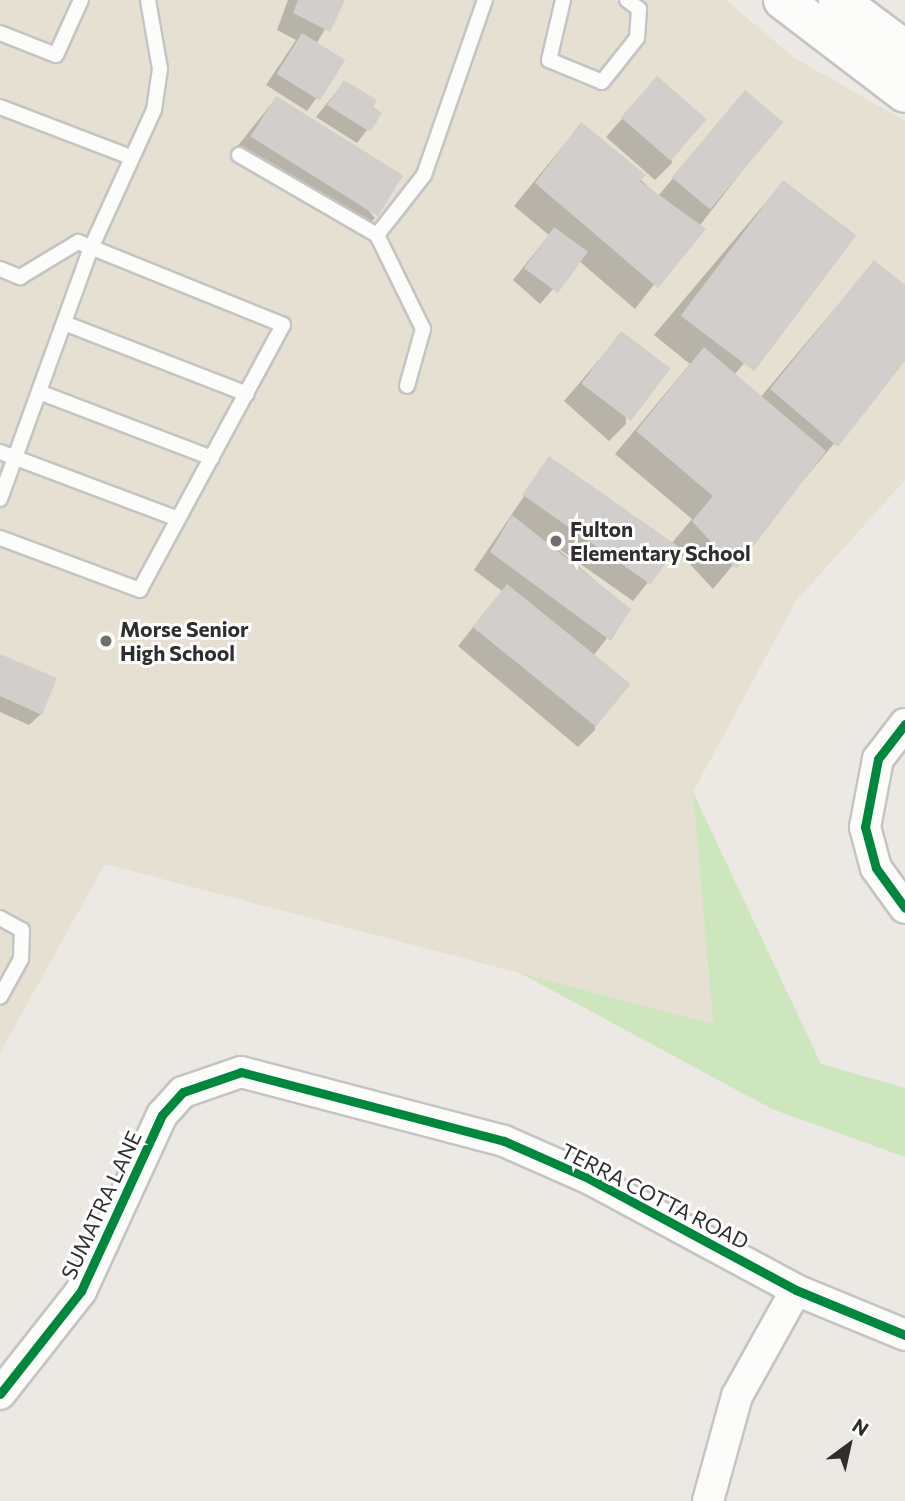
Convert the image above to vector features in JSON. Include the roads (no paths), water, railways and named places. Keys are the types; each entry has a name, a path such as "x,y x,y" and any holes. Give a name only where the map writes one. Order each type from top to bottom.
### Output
{"main road":[{"path":"783,0 905,93"},
{"path":"838,0 905,50"}],"street":[{"path":"905,724 878,759 866,804 876,869 905,908"},
{"name":"TERRA COTTA ROAD","path":"217,1077 241,1072 504,1141 590,1179 796,1290 905,1335"},
{"name":"SUMATRA LANE","path":"0,1394 81,1291 162,1115 183,1092 217,1077"},
{"path":"708,1501 737,1396 796,1290"}],"lane":[{"path":"0,33 56,55 81,0"},
{"path":"0,499 91,248 159,89 148,0"},
{"path":"377,235 424,175 485,0"},
{"path":"563,0 549,60 602,82 637,38 639,9 627,0"},
{"path":"0,107 130,157"},
{"path":"239,155 377,235 423,329 407,386"},
{"path":"0,270 20,277 78,242 283,326 140,590 0,538"},
{"path":"64,323 247,394"},
{"path":"39,392 212,458"},
{"path":"0,452 178,519"},
{"path":"0,918 22,930 22,939 21,959 0,997"}],"place":[{"name":"Fulton Elementary School","path":"556,541"},
{"name":"Morse Senior High School","path":"106,641"}]}
